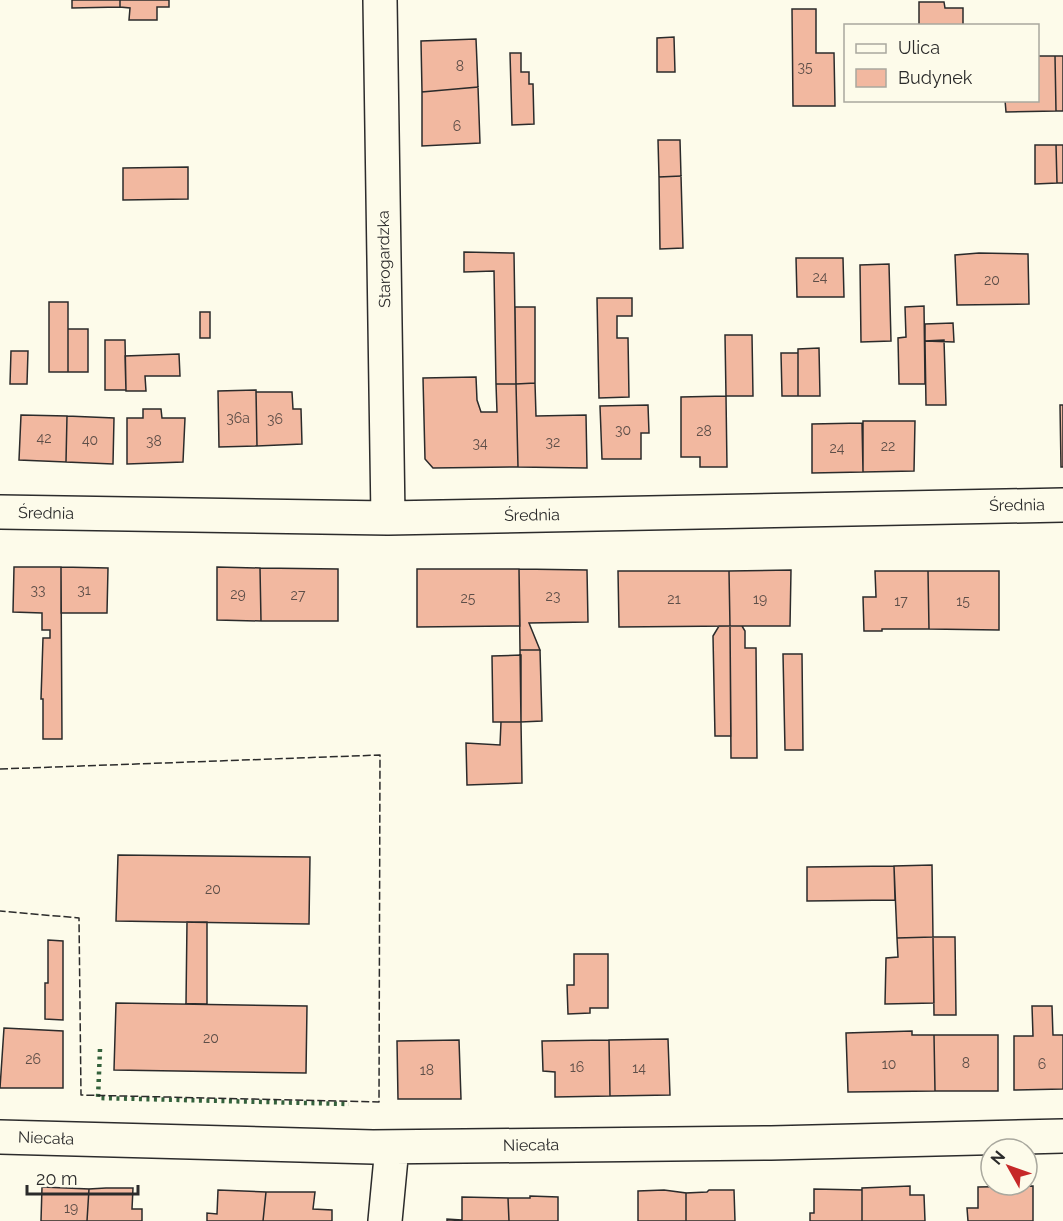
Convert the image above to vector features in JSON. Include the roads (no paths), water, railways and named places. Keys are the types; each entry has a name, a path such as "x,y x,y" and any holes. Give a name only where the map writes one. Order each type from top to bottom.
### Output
{"street":[{"name":"Starogardzka","path":"380,0 388,518"},
{"name":"Średnia","path":"0,512 388,518 1063,504"},
{"name":"Niecała","path":"0,1137 392,1147 771,1143 1063,1136"},
{"path":"385,1221 392,1147"}]}
